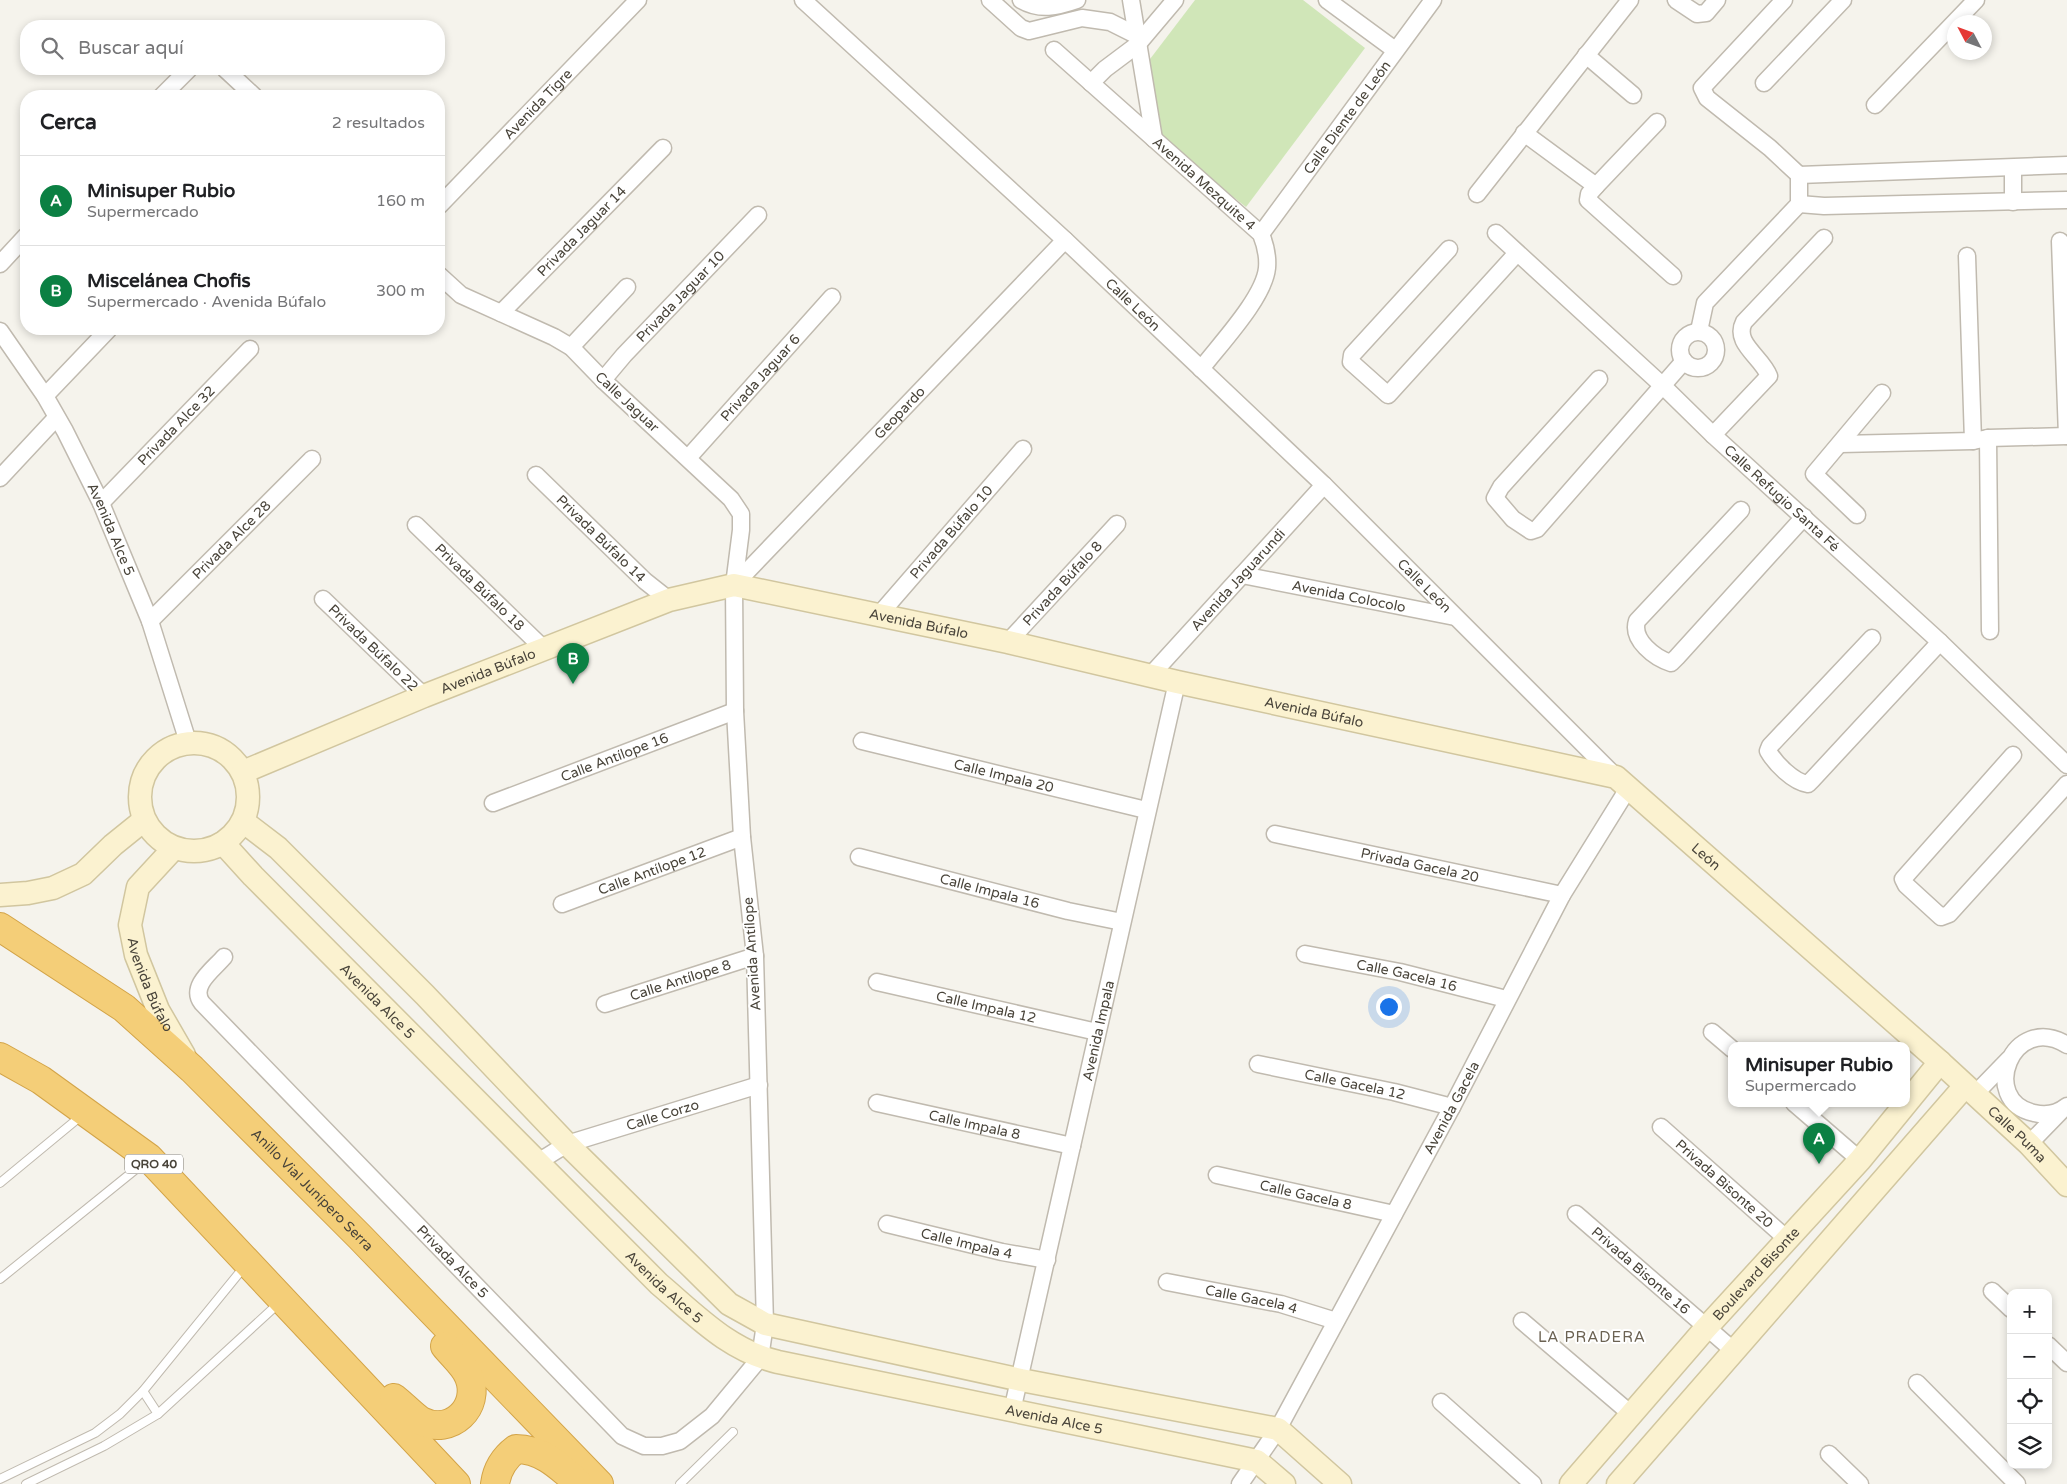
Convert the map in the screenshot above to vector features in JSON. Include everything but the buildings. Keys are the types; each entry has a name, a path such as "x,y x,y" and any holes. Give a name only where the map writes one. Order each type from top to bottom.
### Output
{"highway":[{"name":"Anillo Vial Junípero Serra","path":"0,927 124,1008 192,1069 360,1237 599,1484"},
{"name":"QRO 40","path":"0,1057 41,1080 87,1111 150,1158 456,1484"},
{"path":"282,1300 422,1421 448,1424 463,1415 471,1402 472,1388 468,1375 400,1293 360,1237"},
{"path":"495,1484 497,1473 508,1455 516,1449 526,1449 552,1461 579,1484"}],"street":[{"name":"Avenida Tigre","path":"445,200 638,0"},
{"name":"Calle León","path":"803,0 1065,240 1324,485 1455,617"},
{"path":"990,0 1021,28 1029,31 1037,31 1077,0"},
{"path":"1021,0 1056,15 1110,22 1136,40"},
{"path":"1131,0 1136,40 1154,139"},
{"path":"1091,83 1175,0"},
{"path":"1327,0 1395,50"},
{"name":"Calle Diente de León","path":"1261,234 1433,0"},
{"path":"1477,194 1630,0"},
{"path":"1676,0 1697,14 1706,13 1717,0"},
{"path":"1784,0 1702,88 1707,98 1770,148 1800,175 2067,165"},
{"path":"1764,83 1843,0"},
{"path":"1875,105 1976,0"},
{"name":"Avenida Mezquite 4","path":"1054,50 1261,234 1265,245 1267,268 1260,292 1201,369"},
{"path":"1586,55 1633,95"},
{"path":"168,90 183,75"},
{"path":"231,75 248,90"},
{"path":"1657,122 1596,186 1589,194 1588,200 1673,276"},
{"path":"1524,133 1596,186"},
{"name":"Privada Jaguar 14","path":"501,313 663,148"},
{"path":"2012,168 2013,202"},
{"path":"1699,332 1705,303 1799,204 1800,175"},
{"path":"1799,204 1824,206 2067,200"},
{"name":"Privada Jaguar 10","path":"603,380 758,214"},
{"name":"Calle Refugio Santa Fé","path":"1496,232 1663,386 1713,436 1940,642 2065,762"},
{"path":"1713,436 1769,376 1766,367 1741,338 1740,329 1744,322 1824,238"},
{"name":"Geopardo","path":"734,585 1065,240"},
{"path":"1840,444 2067,436 2060,241"},
{"path":"0,264 20,242"},
{"path":"1449,249 1352,355 1351,362 1388,395 1517,253"},
{"path":"1967,256 1981,440 1990,631"},
{"name":"Calle Jaguar","path":"445,280 461,295 554,337 571,348 731,500 741,514 741,530 734,585"},
{"path":"571,348 627,287"},
{"name":"Privada Jaguar 6","path":"688,458 832,297"},
{"name":"Avenida Alce 5","path":"0,331 45,396 101,503 150,621 188,742"},
{"path":"1699,332 1712,338 1716,351 1714,358 1703,367 1696,368 1684,361 1680,355 1682,341 1686,336 1699,332"},
{"path":"45,396 103,335"},
{"name":"Privada Alce 32","path":"101,503 250,349"},
{"path":"1599,379 1501,487 1496,498 1513,519 1531,531 1537,529 1684,361"},
{"path":"1857,515 1814,474 1882,394"},
{"path":"0,478 56,418"},
{"name":"Privada Búfalo 10","path":"879,615 1023,449"},
{"name":"Privada Alce 28","path":"150,621 312,459"},
{"name":"Privada Búfalo 14","path":"536,475 645,581 669,600"},
{"name":"Avenida Jaguarundi","path":"1151,675 1324,485"},
{"path":"1741,510 1636,621 1634,629 1638,638 1662,660 1672,662 1678,656 1804,518"},
{"name":"Privada Búfalo 8","path":"1008,642 1117,524"},
{"name":"Privada Búfalo 18","path":"416,525 544,649"},
{"name":"Avenida Colocolo","path":"1242,575 1455,617"},
{"name":"Avenida Búfalo","path":"243,772 424,696 669,600 734,585 1008,642 1623,782"},
{"name":"Avenida Antílope","path":"734,585 735,711 742,837 755,956 765,1324 760,1358"},
{"name":"Privada Búfalo 22","path":"323,599 424,696"},
{"name":"León","path":"1455,617 1623,782 1970,1090"},
{"path":"1872,638 1770,746 1768,751 1773,760 1801,783 1808,784 1812,780 1940,642"},
{"name":"Avenida Impala","path":"1012,1411 1146,810 1177,682"},
{"name":"Calle Antílope 16","path":"493,803 735,711"},
{"name":"Calle Impala 20","path":"862,741 1146,810"},
{"path":"188,742 210,744 230,755 243,772 248,788 248,806 244,822 223,843 208,850 191,852 174,848 156,837 144,820 139,800 142,779 152,761 168,748 188,742"},
{"path":"2013,755 1903,879 1906,885 1941,917 1949,914 2067,784"},
{"name":"Avenida Gacela","path":"1240,1484 1278,1429 1452,1107 1506,1000 1623,782"},
{"path":"0,895 28,893 53,888 83,874 112,845 144,820"},
{"name":"Avenida Alce 5","path":"244,822 278,848 425,995 567,1144 729,1304 765,1324 1020,1380 1278,1429"},
{"name":"Privada Gacela 20","path":"1275,834 1562,895"},
{"name":"Calle Antílope 12","path":"562,904 742,837"},
{"name":"Avenida Alce 5","path":"223,843 260,883 659,1284 732,1345 760,1358 1257,1461"},
{"name":"Avenida Búfalo","path":"174,848 138,887 130,925 136,955 158,1010 192,1069"},
{"name":"Calle Impala 16","path":"859,857 1068,911 1122,922"},
{"name":"Calle Gacela 16","path":"1305,954 1400,972 1506,1000"},
{"name":"Calle Antílope 8","path":"605,1004 755,956"},
{"name":"Privada Alce 5","path":"224,957 198,987 197,995 202,1003 622,1436 644,1446 662,1446 680,1441 712,1416 760,1358"},
{"name":"Calle Impala 12","path":"877,982 1098,1032"},
{"path":"1712,1032 1728,1046"},
{"path":"1618,1484 1734,1351 1970,1090 2029,1040 2045,1037 2063,1037"},
{"path":"2009,1058 2005,1080 2007,1091 2017,1104 2031,1113 2042,1115 2065,1108"},
{"name":"Boulevard Bisonte","path":"1910,1099 1940,1062"},
{"name":"Calle Gacela 12","path":"1258,1064 1394,1092 1452,1107"},
{"name":"Calle Corzo","path":"538,1162 567,1144 759,1085"},
{"name":"Calle Puma","path":"1970,1090 2029,1144 2067,1185"},
{"name":"Calle Impala 8","path":"877,1103 1072,1146"},
{"path":"1799,1107 1860,1160"},
{"name":"Boulevard Bisonte","path":"1571,1484 1706,1328 1860,1160 1903,1107"},
{"path":"2029,1144 2065,1108"},
{"name":"Privada Bisonte 20","path":"1661,1127 1787,1239"},
{"name":"Calle Gacela 8","path":"1218,1175 1394,1214"},
{"name":"Privada Bisonte 16","path":"1576,1214 1734,1351"},
{"name":"Calle Impala 4","path":"888,1224 1002,1252 1047,1260"},
{"name":"Calle Gacela 4","path":"1167,1282 1281,1304 1336,1321"},
{"path":"1992,1292 2007,1305"},
{"path":"1522,1321 1631,1414"},
{"path":"2052,1349 2067,1363"},
{"path":"1918,1383 2017,1484"},
{"path":"1441,1402 1533,1484"},
{"path":"1278,1429 1340,1484"},
{"path":"1829,1454 1860,1484"},
{"path":"1257,1461 1284,1484"}],"lane":[{"path":"0,1183 87,1111"},
{"path":"0,1279 150,1158"},
{"path":"0,1479 95,1433 120,1414 142,1391 247,1263"},
{"path":"26,1484 104,1446 158,1414 282,1300"},
{"path":"142,1391 158,1414"},
{"path":"680,1484 732,1432"}],"green space":[{"path":"1195,0 1303,0 1365,48 1246,207 1161,140 1147,63"}],"place":[{"name":"Miscelánea Chofis","path":"573,684"},
{"name":"Minisuper Rubio","path":"1819,1164"}],"district":[{"name":"LA PRADERA","path":"1592,1337"}]}
